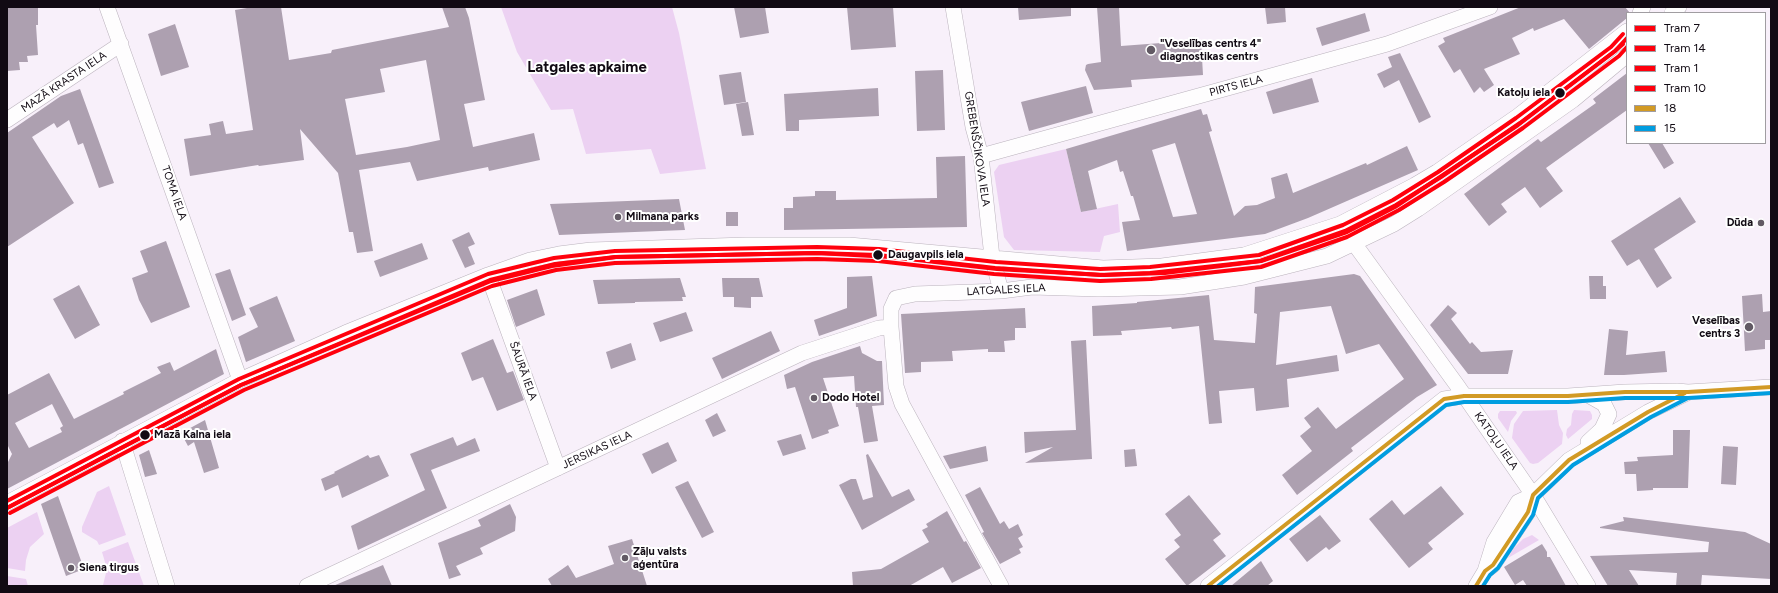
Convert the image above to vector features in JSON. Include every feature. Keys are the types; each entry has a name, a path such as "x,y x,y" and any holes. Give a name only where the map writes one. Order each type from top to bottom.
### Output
{"street":[{"name":"TOMA IELA","path":"107,7 240,380"},
{"name":"GREBENŠČIKOVA IELA","path":"953,7 973,127 980,156 992,257 1001,291"},
{"name":"PIRTS IELA","path":"980,156 1387,44 1490,7"},
{"path":"7,503 240,380 345,333 488,274 530,260 559,254 591,250 746,245 849,245 1103,268 1162,266 1244,255 1340,224 1437,172 1518,116 1626,32"},
{"name":"MAZĀ KRASTA IELA","path":"7,120 121,44"},
{"name":"LATGALES IELA","path":"891,327 891,309 896,298 915,294 1001,291 1032,287 1099,289 1180,287 1244,277 1327,256 1394,224 1418,209 1573,100 1626,56"},
{"name":"KATOĻU IELA","path":"1340,224 1464,396 1533,495 1588,586"},
{"name":"ŠAURĀ IELA","path":"488,274 558,468"},
{"path":"891,327 896,386 902,404 1001,586"},
{"name":"JERSIKAS IELA","path":"308,586 802,353 880,328 891,327"},
{"path":"1208,586 1444,399 1464,396 1588,395 1625,392 1688,392 1771,387"},
{"path":"1569,460 1648,412 1688,392"},
{"path":"1476,586 1485,571 1493,565 1528,512 1533,495 1602,429 1609,414 1604,404 1588,395"},
{"path":"122,441 167,586"}],"shaded area":[{"path":"501,7 672,7 679,33 706,169 660,174 651,149 586,154 573,109 551,110 517,52"},
{"path":"1066,149 1081,212 1118,204 1120,232 1104,236 1100,252 1014,250 1004,237 994,172 999,165"},
{"path":"1557,410 1559,425 1563,433 1562,444 1538,463 1530,463 1512,438 1514,424 1523,411"},
{"path":"1574,410 1590,411 1592,419 1568,439 1566,435 1567,429 1571,425"},
{"path":"1500,411 1516,411 1517,413 1511,421 1508,432 1498,418"},
{"path":"109,486 126,535 99,545 97,541 82,532 82,527 97,492"},
{"path":"37,512 44,534 30,547 26,560 25,571 7,568 7,528"},
{"path":"1532,535 1539,540 1508,558 1514,548 1523,539"},
{"path":"128,542 144,586 103,585 107,569 102,552"},
{"path":"7,576 26,579 28,586 7,586"}],"building":[{"path":"7,7 38,7 38,25 36,25 38,55 27,56 28,62 19,62 20,70 7,71"},
{"path":"253,7 281,7 289,60 331,53 332,50 449,27 442,7 465,7 469,18 485,100 464,104 473,147 534,133 540,160 489,171 488,167 417,181 410,162 359,170 373,251 357,253 353,232 349,232 338,173 300,129 304,160 258,165 190,176 184,139 211,135 209,124 223,121 226,134 253,130 235,10","holes":["426,60 440,140 356,155 345,99 385,92 380,69"]},
{"path":"734,7 765,7 769,33 740,38"},
{"path":"847,7 893,7 896,47 851,50"},
{"path":"1018,7 1071,7 1071,16 1019,20"},
{"name":"\"Veselības centrs 4\" diagnostikas centrs","path":"1097,7 1119,7 1121,46 1201,40 1203,75 1131,80 1132,87 1094,90 1085,70 1086,65 1088,64 1101,62"},
{"path":"1265,7 1285,7 1286,22 1267,24"},
{"path":"1521,7 1625,7 1629,12 1626,12 1626,19 1589,49 1564,19 1534,31 1533,28 1512,38 1520,54 1484,69 1494,85 1484,92 1480,87 1474,93 1460,69 1454,73 1438,46 1445,42 1443,38"},
{"path":"1365,13 1370,31 1322,46 1316,28"},
{"path":"175,24 189,67 161,76 148,34"},
{"path":"1400,53 1431,117 1419,123 1399,80 1384,88 1377,74 1392,67 1388,57"},
{"path":"943,70 945,130 917,131 915,71"},
{"path":"741,72 746,102 724,105 719,75"},
{"path":"1626,74 1626,111 1546,168 1563,191 1540,208 1525,187 1501,204 1507,212 1489,226 1464,194 1538,139 1541,142 1596,103 1593,99"},
{"path":"1312,78 1319,102 1273,114 1266,92"},
{"path":"1086,86 1093,113 1029,131 1021,102"},
{"path":"878,88 879,116 799,120 799,131 786,131 784,94"},
{"path":"80,89 114,183 99,188 83,143 78,145 69,120 57,128 54,123 32,137 74,203 7,247 7,133 61,96"},
{"path":"748,102 754,135 742,136 736,104"},
{"path":"1201,109 1203,115 1207,114 1212,131 1209,132 1234,216 1245,206 1257,205 1275,198 1271,178 1287,173 1293,193 1366,163 1367,165 1407,146 1418,170 1308,218 1265,234 1127,251 1122,222 1140,220 1133,196 1131,196 1123,171 1120,172 1117,160 1088,171 1097,209 1081,212 1066,149","holes":["1175,143 1197,214 1173,217 1152,150"]},
{"path":"1649,144 1663,144 1674,163 1664,169"},
{"path":"965,156 967,227 784,230 784,208 793,208 793,197 815,196 815,191 836,191 836,200 937,198 936,157"},
{"path":"1680,197 1696,222 1654,249 1672,278 1657,288 1639,259 1627,266 1611,241"},
{"name":"Milmana parks","path":"679,199 685,230 559,235 550,204"},
{"path":"726,212 738,212 738,226 726,226"},
{"path":"469,232 475,244 468,247 475,264 465,268 452,240"},
{"path":"166,241 190,307 151,323 139,300 132,278 148,272 140,251"},
{"path":"422,243 428,259 380,277 374,261"},
{"path":"230,269 246,315 232,321 215,274"},
{"path":"1354,274 1360,276 1437,385 1417,397 1351,448 1353,451 1297,495 1282,475 1312,451 1300,436 1311,427 1304,418 1318,407 1336,429 1404,379 1379,344 1346,354 1331,306 1280,312 1276,365 1337,355 1339,371 1287,379 1289,407 1256,411 1254,388 1219,391 1222,423 1209,424 1199,326 1172,329 1171,327 1121,331 1122,335 1093,336 1092,306 1137,303 1209,295 1214,340 1255,343 1257,314 1254,313 1255,287"},
{"path":"872,276 877,316 819,336 814,320 847,308 847,277"},
{"path":"1589,276 1603,276 1603,286 1606,286 1606,299 1590,299"},
{"path":"680,278 686,297 682,297 683,301 598,304 593,280"},
{"path":"722,278 759,278 763,297 751,297 751,308 734,307 734,297 723,297"},
{"path":"79,285 100,325 75,339 53,299"},
{"path":"537,289 545,315 516,327 507,300"},
{"path":"1762,294 1763,312 1771,311 1771,340 1765,340 1765,349 1745,351 1742,296"},
{"path":"277,296 295,341 246,362 238,337 258,327 249,308"},
{"path":"1448,305 1457,313 1451,319 1470,344 1472,342 1481,352 1513,350 1508,374 1468,374 1430,325"},
{"path":"1025,308 1026,328 1015,328 1015,340 1004,341 1005,352 988,352 988,349 952,351 953,361 921,362 921,372 905,373 901,314"},
{"path":"686,312 693,331 660,342 653,323"},
{"path":"1609,329 1628,331 1626,355 1665,351 1667,372 1604,375"},
{"path":"771,331 780,351 722,379 712,358"},
{"path":"493,339 507,373 513,371 524,400 497,411 483,377 472,381 461,353"},
{"path":"1086,340 1092,459 1025,463 1053,447 1025,453 1024,432 1076,430 1071,341"},
{"path":"631,343 636,360 611,369 606,352"},
{"name":"Dodo Hotel","path":"860,346 862,353 877,361 882,361 884,405 872,406 878,441 864,443 858,407 856,407 854,376 823,378 839,426 828,430 829,433 812,439 795,387 787,389 784,375 812,362"},
{"path":"216,349 224,374 7,489 7,464 12,454 7,444 7,395 49,373 74,419 124,394 123,392 161,373 157,367 170,362 174,371","holes":["52,404 63,426 60,428 62,432 29,448 15,423"]},
{"path":"717,413 726,431 713,437 705,420"},
{"path":"205,420 219,468 204,473 194,442 188,446 181,433"},
{"path":"1673,430 1690,430 1688,488 1653,488 1653,490 1637,491 1636,474 1625,474 1624,462 1638,461 1637,457 1673,455"},
{"path":"801,434 806,449 783,456 777,441"},
{"path":"453,437 457,446 475,438 480,451 431,470 447,508 358,550 351,526 425,490 410,454"},
{"path":"668,442 677,461 652,474 642,454"},
{"path":"986,446 988,461 950,469 943,456"},
{"path":"1723,446 1738,447 1736,485 1721,484"},
{"path":"1135,449 1137,466 1125,467 1124,450"},
{"path":"149,450 157,474 145,477 139,455"},
{"path":"868,454 892,497 909,489 915,500 862,530 839,485 851,479 856,479 863,500 873,497 866,455"},
{"path":"368,455 370,458 379,455 389,476 342,498 338,485 325,491 321,479"},
{"path":"688,481 714,532 702,538 675,487"},
{"path":"1441,486 1464,514 1428,543 1433,549 1409,568 1369,519 1392,500 1404,515"},
{"path":"980,487 1000,524 1004,521 1009,529 1018,524 1023,535 1018,538 1023,547 1019,549 1021,553 1000,564 982,533 984,532 965,495"},
{"path":"1189,495 1221,534 1213,540 1226,556 1187,586 1165,559 1180,547 1174,540 1181,535 1165,514"},
{"path":"58,496 84,569 66,576 41,504"},
{"path":"510,504 516,517 515,531 480,548 483,554 456,566 461,575 449,579 438,543 481,526 478,520"},
{"path":"947,511 964,542 966,541 981,568 952,583 943,567 909,586 853,586 852,572 881,569 929,542 922,530 928,527 926,524"},
{"path":"1320,515 1341,541 1329,550 1326,547 1307,562 1289,539"},
{"path":"1623,517 1745,532 1771,544 1771,579 1702,575 1701,586 1676,586 1677,573 1629,570 1639,586 1608,586 1590,556 1708,552 1709,542 1600,528 1624,521"},
{"name":"Zāļu valsts aģentūra","path":"632,539 647,586 552,586 548,579 568,565 576,578 614,564 608,546"},
{"path":"1542,544 1547,552 1547,557 1550,557 1566,586 1527,586 1523,580 1515,585 1504,567"},
{"path":"1261,561 1273,581 1267,586 1231,586"},
{"path":"383,565 392,586 333,586"}],"tram line":[{"name":"1","path":"7,501 239,379 488,274 554,258 615,251 817,247 879,249 996,262 1100,269 1150,267 1259,255 1343,225 1393,200 1438,172 1516,118 1611,47 1623,34"},
{"name":"7","path":"7,508 241,385 490,280 555,264 615,257 817,253 878,255 995,268 1100,275 1150,273 1260,261 1345,231 1396,205 1441,177 1520,123 1615,51 1626,39"},
{"name":"10","path":"7,508 241,385 491,281 552,266 616,257 817,253 891,257 997,269 1104,275 1165,273 1261,261 1347,232 1395,207 1518,125 1623,44"},
{"name":"14","path":"10,513 244,390 492,286 556,270 615,263 817,259 878,261 994,274 1100,281 1151,279 1261,267 1347,237 1399,210 1444,182 1523,128 1619,56 1626,48"}],"transit line":[{"name":"18","path":"1208,586 1444,399 1464,396 1568,396 1625,392 1688,392 1771,387"},
{"name":"18","path":"1476,586 1485,571 1493,565 1528,512 1533,495 1569,460 1648,412 1685,393"},
{"name":"15","path":"1218,586 1446,405 1464,402 1568,402 1625,398 1688,398 1771,393"},
{"name":"15","path":"1483,586 1490,575 1498,568 1533,515 1538,498 1573,465 1651,417 1688,398"}],"place":[{"name":"\"Veselības centrs 4\" diagnostikas centrs","path":"1151,50"},
{"name":"Katoļu iela","path":"1560,93"},
{"name":"Milmana parks","path":"618,217"},
{"name":"Dūda","path":"1761,223"},
{"name":"Daugavpils iela","path":"878,255"},
{"name":"Veselības centrs 3","path":"1749,327"},
{"name":"Dodo Hotel","path":"814,398"},
{"name":"Mazā Kalna iela","path":"145,435"},
{"name":"Zāļu valsts aģentūra","path":"625,558"},
{"name":"Siena tirgus","path":"71,568"}],"district":[{"name":"Latgales apkaime","path":"587,68"}]}
